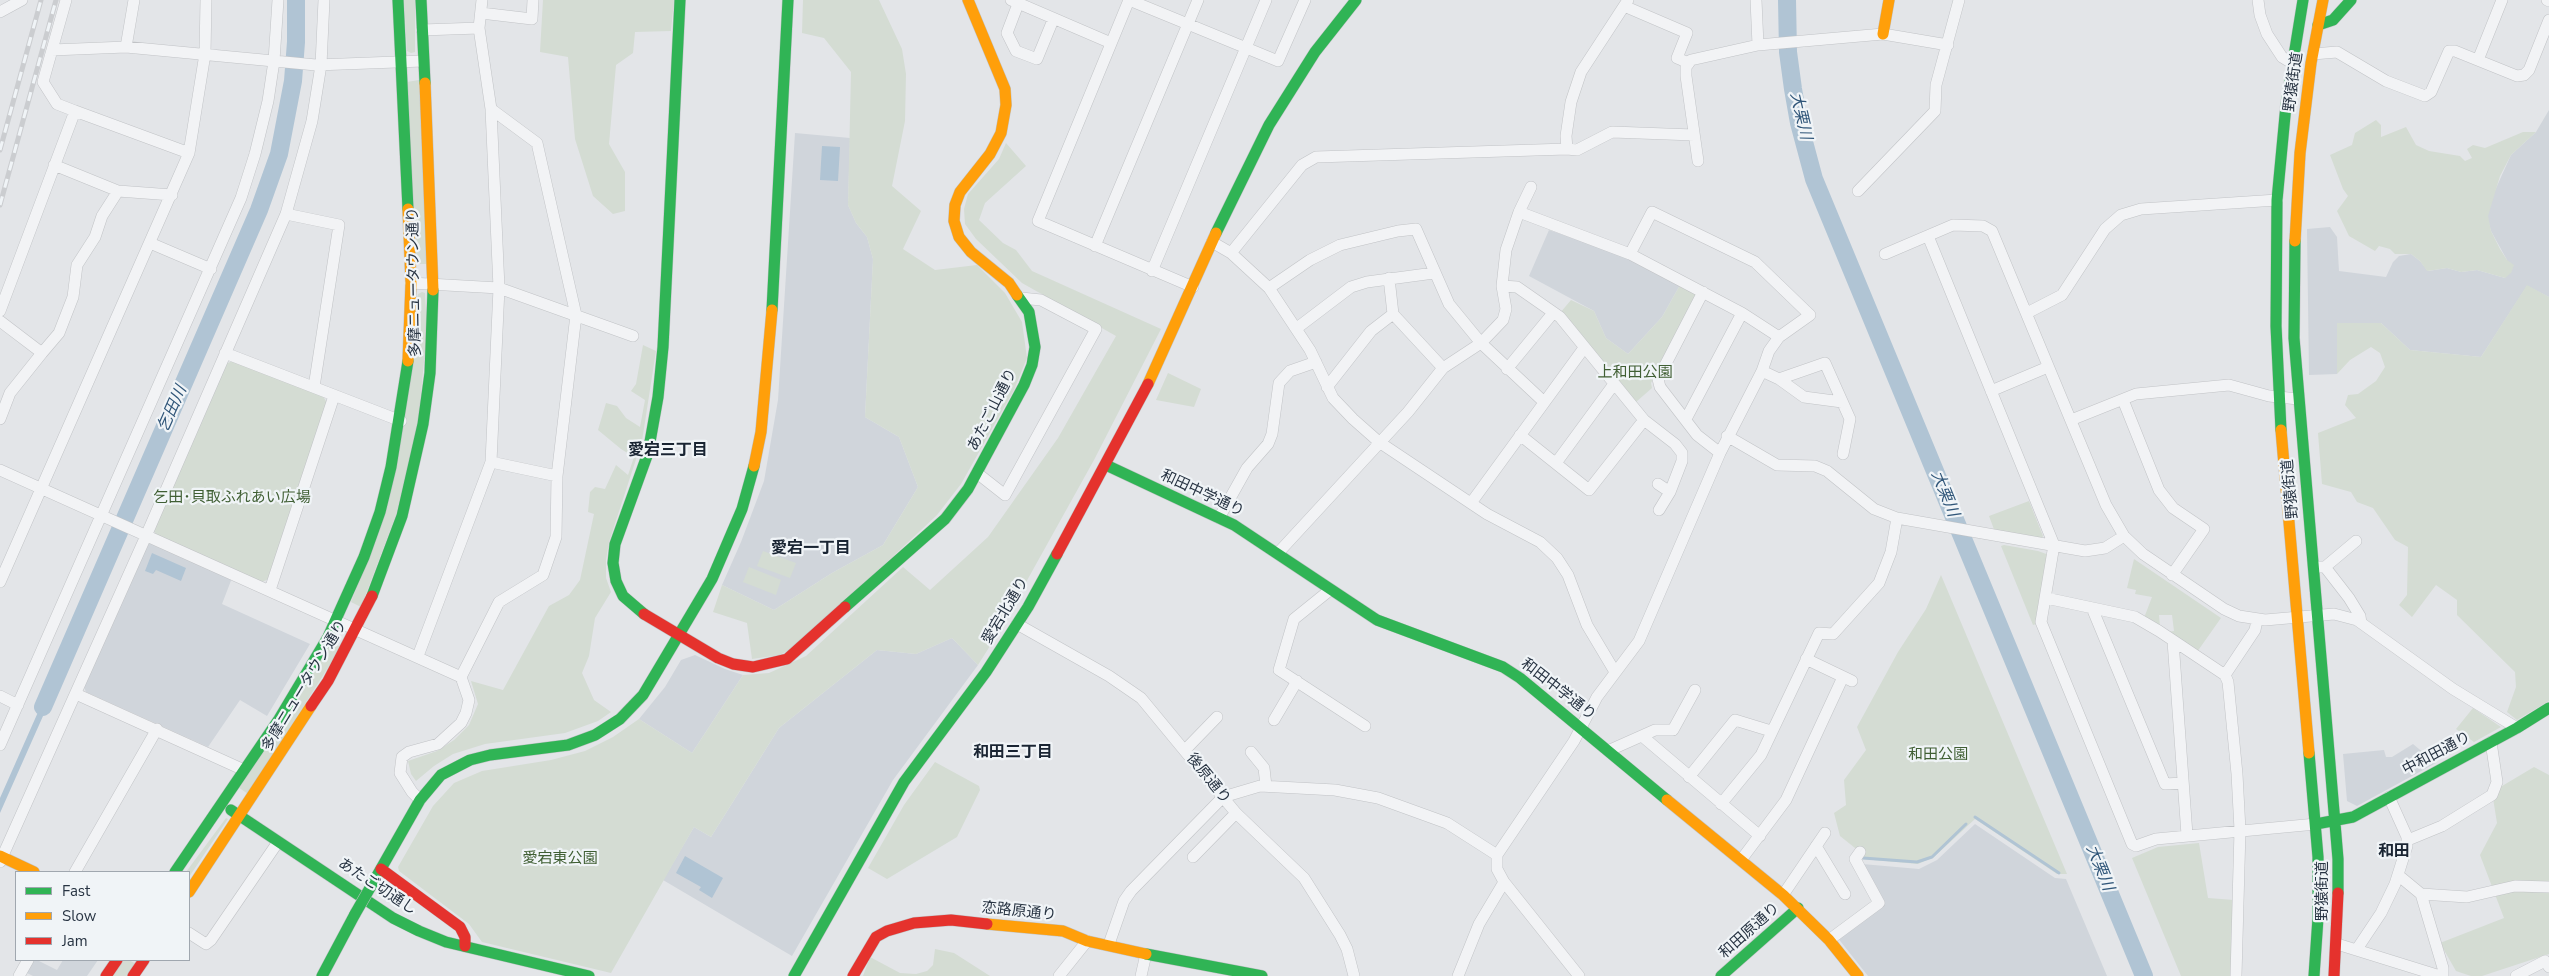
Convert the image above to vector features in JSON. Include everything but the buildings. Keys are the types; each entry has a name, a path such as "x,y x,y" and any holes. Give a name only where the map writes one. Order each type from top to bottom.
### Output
{"street":[{"path":"0,12 22,0"},
{"path":"66,0 43,82 57,104 190,153"},
{"path":"126,47 134,0"},
{"path":"0,582 190,153 205,54 206,0"},
{"path":"0,745 105,518 242,198 279,61 278,0"},
{"path":"31,871 1,859 76,694 141,534 225,353 286,214 312,121 324,0"},
{"name":"多摩ニュータウン通り","path":"177,871 303,680 337,620 364,557 380,512 401,421 408,368 411,283 398,0"},
{"name":"多摩ニュータウン通り","path":"190,891 328,682 358,629 389,554 413,475 430,373 433,284 421,0"},
{"path":"418,656 491,462 499,288 491,109 479,28 482,0"},
{"path":"481,13 532,18 533,0"},
{"name":"あたご山通り","path":"680,0 663,347 658,397 648,453 616,544 614,563 616,581 624,596 638,611 718,658 744,666 762,666 787,659 944,519 968,489 1024,385 1032,365 1035,347 1034,331 1029,312 1009,283 971,252 959,237 954,221 960,192 990,154 1001,134 1006,105 1005,90 999,73 968,0"},
{"path":"322,976 420,800 442,775 470,760 490,755 568,745 606,728 631,709 643,694 680,636 712,579 730,540 752,478 761,432 770,337 788,0"},
{"path":"1193,287 1038,221 1129,0 1278,61 1305,0"},
{"path":"1095,246 1198,0"},
{"path":"1152,271 1266,0"},
{"name":"愛宕北通り","path":"794,976 904,782 986,672 1017,624 1106,465 1154,373 1240,179 1285,98 1321,45 1356,0"},
{"path":"1756,0 1759,45"},
{"path":"1883,34 1889,0"},
{"path":"1858,191 1935,111 1936,85 1959,0"},
{"path":"2258,0 2260,15 2267,34 2282,57 2292,64"},
{"name":"野猿街道","path":"2303,0 2292,64 2276,200 2276,326 2278,398 2316,824 2319,900 2314,976"},
{"name":"野猿街道","path":"2323,0 2313,54 2300,153 2295,228 2294,330 2298,399 2319,567 2317,616 2336,822 2339,880 2334,976"},
{"path":"2298,24 2318,25 2333,20 2351,0"},
{"path":"2478,60 2502,0"},
{"path":"1053,20 1036,59 1016,50 1007,33 1015,2 1053,20 1111,43"},
{"path":"1567,148 1566,136 1571,102 1581,72 1626,3 1687,34 1677,58 1689,63"},
{"path":"2313,54 2337,52 2386,81 2425,96 2431,92 2449,51 2455,51 2517,76 2524,76 2529,70 2549,20"},
{"path":"422,30 479,28"},
{"path":"1698,161 1686,76 1691,60 1759,45 1883,34 1948,45"},
{"path":"52,50 126,47 317,64 423,61"},
{"path":"420,800 412,792 400,772 400,761 409,752 438,744 461,723 469,700 461,676 499,602 543,575 556,537 557,476 576,314 537,143 491,109"},
{"path":"0,311 74,111"},
{"path":"1231,253 1302,165 1316,157 1567,148 1577,150 1612,132 1694,135"},
{"path":"54,165 118,190 172,195"},
{"path":"1278,553 1378,442 1408,412 1443,368 1481,343 1503,320 1506,309 1502,286 1506,250 1519,212 1531,188"},
{"path":"0,419 10,393 60,333 73,297 77,265 118,190"},
{"path":"2027,313 2055,301 2062,295 2105,229 2120,215 2141,209 2276,200"},
{"path":"1519,212 1630,254 1742,313 1779,337"},
{"path":"1579,976 1504,882 1497,869 1497,855 1581,727 1597,697 1640,641 1727,436 1762,371 1769,351 1779,337 1810,315 1755,262 1652,212 1630,254"},
{"path":"286,214 339,225 314,387"},
{"path":"1885,254 1953,225 1983,226 1992,231 2106,505 2124,536 2143,554 2224,609 2239,616 2257,620 2341,615 2362,623 2453,689 2517,728"},
{"path":"1269,288 1310,260 1340,246 1398,231 1416,229 1449,304 1481,343 1544,402"},
{"path":"1928,236 2054,545 2041,622 2132,844 2136,846 2156,839 2187,835 2316,824"},
{"path":"150,242 211,269"},
{"path":"1212,242 1231,253 1269,288 1297,328 1333,398 1378,442 1487,514 1532,537 1557,558 1568,575 1587,625 1616,672"},
{"path":"1297,328 1351,287 1389,278 1434,272"},
{"path":"1389,278 1394,314 1443,368"},
{"path":"411,283 499,288 633,336"},
{"path":"1502,286 1517,287 1560,317 1644,420 1675,444 1682,453 1682,461 1670,492 1659,510"},
{"path":"1703,292 1658,379 1660,387 1697,435 1720,453"},
{"path":"977,473 1006,495 1096,328 1042,300 1021,298"},
{"path":"1507,369 1553,313"},
{"path":"1686,420 1742,313"},
{"path":"1327,387 1371,331 1394,314"},
{"path":"0,321 42,353"},
{"path":"1471,502 1584,348"},
{"path":"225,353 401,421"},
{"path":"1219,518 1247,468 1268,444 1272,434 1280,383 1290,371 1316,362"},
{"path":"1779,379 1825,362 1850,419 1843,454"},
{"path":"1992,391 2048,367"},
{"path":"1762,371 1779,379 1804,397 1842,402"},
{"path":"1556,463 1614,384"},
{"path":"2071,420 2136,394 2229,385 2278,398 2298,399"},
{"path":"270,590 334,396"},
{"path":"2122,400 2159,490 2173,508 2204,530 2172,575"},
{"path":"1520,435 1589,490 1644,420"},
{"path":"1727,436 1776,465 1815,466 1827,471 1874,509 1897,518 2054,545 2097,550 2113,544 2124,536"},
{"path":"491,462 557,476"},
{"name":"和田中学通り","path":"1106,465 1253,536 1330,590 1392,627 1503,667 1610,750 1798,908 1829,940 1858,976"},
{"path":"0,470 461,676"},
{"path":"1658,484 1670,492"},
{"path":"1721,804 1761,755 1819,633 1833,634 1878,583 1891,552 1897,518"},
{"path":"2356,541 2319,567 2349,598 2362,623"},
{"path":"1330,590 1294,619 1279,670 1365,726"},
{"path":"2046,598 2135,617 2225,676 2228,682 2237,774 2240,830 2236,976"},
{"path":"2092,608 2164,784 2183,782"},
{"path":"2225,676 2255,630 2257,620"},
{"name":"後原通り","path":"1017,624 1109,676 1141,698 1236,813 1304,878 1340,935 1347,949 1354,976"},
{"path":"2173,641 2187,835"},
{"path":"1741,860 1786,800 1848,679 1806,659"},
{"path":"1274,720 1296,681"},
{"path":"1610,750 1655,730 1673,730 1695,690"},
{"path":"76,694 244,770"},
{"path":"0,696 18,704"},
{"name":"中和田通り","path":"2316,824 2336,822 2352,817 2492,742 2549,708"},
{"path":"1185,750 1217,717"},
{"path":"1688,778 1735,720 1771,731"},
{"path":"76,871 157,729"},
{"path":"1642,736 1688,778 1760,836"},
{"path":"2408,840 2442,826 2492,795 2497,782 2492,742"},
{"path":"1251,752 1264,768 1266,786"},
{"path":"1108,944 1130,890 1223,797 1266,786 1335,790 1378,798 1448,823 1497,855"},
{"path":"2357,949 2381,913 2398,876 2408,840 2389,797"},
{"name":"あたご切通し","path":"221,804 393,918 419,931 465,946 589,976"},
{"path":"1193,858 1236,813"},
{"path":"1783,895 1825,833"},
{"path":"190,934 206,944 212,940 278,842"},
{"path":"1816,846 1845,894"},
{"path":"1829,940 1879,903 1855,859 1860,852"},
{"path":"381,869 460,927 465,937 465,946"},
{"path":"2398,876 2421,894 2453,898 2516,886 2549,887"},
{"path":"1458,976 1479,924 1504,882"},
{"path":"2337,944 2436,975 2443,968 2421,894"},
{"name":"和田原通り","path":"1721,976 1798,908"},
{"name":"恋路原通り","path":"853,976 876,937 887,931 914,923 951,920 1062,931 1087,941 1108,944 1205,971 1261,976"},
{"path":"1059,976 1087,941"},
{"path":"1141,976 1146,954"},
{"path":"2516,976 2545,960 2549,967"},
{"path":"19,976 27,961"},
{"path":"106,976 116,961"},
{"path":"133,976 143,961"}],"shaded area":[{"path":"2549,110 2549,297 2527,286 2481,357 2410,350 2381,323 2337,323 2337,374 2309,375 2307,229 2330,227 2337,237 2339,271 2386,277 2393,262 2399,256 2411,254 2428,271 2447,268 2461,272 2477,270 2505,278 2507,260 2491,231 2487,217 2492,197 2511,155 2536,132"},
{"path":"795,133 850,138 848,205 856,223 867,237 873,259 865,417 899,437 918,487 883,545 832,573 774,610 722,585 741,542 764,481 778,400"},
{"path":"1549,230 1587,243 1606,247 1680,285 1662,317 1628,354 1606,338 1594,311 1529,276"},
{"path":"152,542 232,578 222,604 310,644 267,716 240,700 208,747 86,692 83,685 146,546"},
{"path":"952,638 978,665 893,780 792,956 663,880 694,827 711,837 779,728 877,650 916,654"},
{"path":"695,655 743,675 692,753 639,719 665,687 681,660"},
{"path":"2413,744 2436,763 2357,806 2347,801 2343,754 2384,750 2386,757 2392,757"},
{"path":"1975,824 2055,878 2066,879 2107,976 1868,976 1837,937 1884,904 1862,864 1919,869 1937,860"},
{"path":"31,961 39,961 57,970 62,961 97,961 87,976 33,976 25,972"}],"green space":[{"path":"404,0 415,0 415,52 411,53 407,51"},
{"path":"543,0 674,0 671,31 635,32 633,53 616,65 609,144 625,172 625,211 613,214 593,196 575,139 568,57 540,52"},
{"path":"803,0 879,0 902,49 906,74 905,121 892,186 921,211 903,249 935,270 977,265 1005,293 1022,322 1027,358 1014,390 961,484 937,515 801,643 780,655 752,659 747,623 713,612 722,585 774,610 832,573 883,545 918,487 899,437 865,417 873,259 867,237 856,223 848,205 851,72 824,38 802,33"},
{"path":"419,80 427,264 415,264 407,82"},
{"path":"2376,120 2381,125 2381,137 2406,127 2416,145 2429,151 2460,156 2465,161 2472,158 2467,149 2473,145 2485,148 2523,132 2536,132 2511,155 2500,176 2488,216 2491,231 2500,249 2507,260 2514,265 2511,273 2505,278 2477,270 2461,272 2447,268 2427,271 2420,261 2411,254 2395,254 2390,249 2379,246 2375,251 2349,236 2337,211 2348,196 2343,189 2330,155 2352,145 2355,133"},
{"name":"愛宕東公園","path":"1006,143 1026,166 985,203 979,220 1003,243 1016,250 1032,271 1161,329 1094,460 978,665 952,638 916,654 877,650 779,728 711,837 694,827 611,973 482,942 469,924 399,871 398,867 433,806 454,783 482,771 551,760 585,751 613,737 639,719 692,753 743,675 769,673 806,656 903,567 930,590 988,537 1058,438 1116,336 1022,283 976,239 965,224 964,209 968,194 999,159"},
{"name":"上和田公園","path":"1680,285 1695,292 1696,297 1651,383 1652,388 1636,402 1560,313 1571,300 1594,311 1606,338 1628,354 1662,317"},
{"path":"2527,285 2549,297 2549,701 2517,720 2507,712 2516,687 2515,672 2457,615 2457,600 2436,585 2412,617 2399,605 2407,595 2408,547 2395,540 2373,508 2357,502 2351,492 2322,484 2318,433 2356,418 2345,405 2348,395 2358,394 2376,381 2385,367 2380,353 2371,347 2350,360 2337,374 2337,323 2381,323 2410,350 2481,357"},
{"path":"425,293 427,330 418,424 396,515 361,607 351,602 368,559 418,294"},
{"path":"643,345 656,351 642,441 609,542 606,578 611,592 595,618 589,656 582,673 594,700 611,712 598,721 565,733 485,744 453,754 434,766 416,781 411,774 408,761 437,751 454,740 469,725 478,704 471,681 503,690 549,606 569,595 580,580 594,514 588,512 590,492 595,487 605,489 616,465 628,475 634,457 598,430 606,403 617,406 626,418 640,427 645,400 631,391 636,384"},
{"name":"乞田･貝取ふれあい広場","path":"233,361 323,396 327,403 271,578 262,582 157,536 151,526 222,365"},
{"path":"1168,373 1201,389 1194,407 1156,400"},
{"path":"2029,501 2043,536 2041,539 1995,532 1989,516"},
{"path":"2001,546 2038,551 2049,555 2036,624 2033,625"},
{"path":"763,551 796,563 790,578 757,566"},
{"path":"2134,559 2221,618 2197,652 2167,632 2174,631 2172,615 2159,615 2160,627 2144,618 2152,597 2135,594 2136,590 2127,588"},
{"path":"749,567 781,580 776,595 743,582"},
{"name":"和田公園","path":"1941,575 2067,874 2057,874 1975,819 1934,857 1918,864 1862,859 1860,852 1840,836 1834,813 1846,805 1844,780 1866,750 1857,727 1898,652 1926,609"},
{"path":"330,642 341,647 248,794 238,787"},
{"path":"2473,708 2501,727 2474,742 2456,729"},
{"path":"935,762 979,786 980,790 957,837 887,879 868,868 904,805"},
{"path":"2534,767 2549,775 2549,954 2482,976 2471,976 2456,971 2440,943 2504,918 2480,855 2497,823 2492,792"},
{"path":"226,818 228,819 190,876 190,871 187,871"},
{"path":"2199,843 2208,898 2234,900 2231,976 2181,976 2132,858 2158,847"},
{"path":"935,949 954,953 990,976 863,976 870,957 900,973 916,974 927,971 933,965"},
{"path":"122,961 131,961 136,964 128,976 112,976"}],"water":[{"path":"822,146 840,147 838,181 820,180"},
{"path":"152,553 186,568 181,581 156,570 153,574 145,571"},
{"path":"50,685 55,689 0,813 0,798"},
{"path":"685,856 723,878 712,898 699,890 701,887 676,873"}],"waterway":[{"name":"乞田川","path":"43,707 259,210 279,154 293,81 296,42 296,0"},
{"name":"大栗川","path":"1787,0 1788,52 1793,89 1799,123 1814,179 2144,976"},
{"path":"1975,817 2059,873"},
{"path":"1863,858 1917,862 1932,857 1966,824"}],"railway":[{"path":"0,150 41,0"},
{"path":"0,205 56,0"}],"traffic: fast":[{"path":"398,0 408,209"},
{"path":"421,0 425,83"},
{"path":"644,614 623,596 616,581 613,563 615,544 648,453 658,397 663,347 680,0"},
{"path":"772,310 788,0"},
{"path":"1216,233 1269,125 1315,52 1356,0"},
{"path":"2281,430 2276,326 2277,200 2286,105 2303,0"},
{"path":"2318,25 2333,20 2351,0"},
{"path":"2295,241 2294,338 2338,859 2338,893"},
{"path":"372,596 402,516 423,424 430,373 433,290"},
{"path":"845,607 945,519 968,489 1024,385 1032,365 1035,347 1029,312 1017,295"},
{"path":"176,871 279,719 328,637 364,557 380,512 391,467 408,361"},
{"path":"1106,465 1234,525 1377,620 1503,667 1520,678 1667,800"},
{"path":"374,881 420,800 441,775 470,760 490,755 568,745 595,735 620,719 643,695 712,579 742,509 754,466"},
{"path":"794,976 904,782 986,672 1028,607 1057,554"},
{"path":"2316,824 2353,817 2517,728 2549,708"},
{"path":"2309,753 2318,857 2318,918 2314,976"},
{"path":"231,810 393,918 419,931 446,942 589,976"},
{"path":"355,914 374,881"},
{"path":"1721,976 1798,908"},
{"path":"322,976 355,914"},
{"path":"1146,954 1262,976"}],"traffic: slow":[{"path":"968,0 1005,89 1006,105 1001,133 990,154 960,192 955,205 954,221 959,237 971,252 1009,283 1017,295"},
{"path":"1883,34 1889,0"},
{"path":"2295,241 2300,153 2311,63 2323,0"},
{"path":"425,83 433,290"},
{"path":"408,209 411,283 408,361"},
{"path":"1148,384 1216,233"},
{"path":"754,466 761,432 772,310"},
{"path":"2281,430 2309,753"},
{"path":"190,890 311,706"},
{"path":"1667,800 1783,895 1829,940 1858,976"},
{"path":"0,856 32,871"},
{"path":"987,924 1063,931 1087,941 1146,954"}],"traffic: jam":[{"path":"1057,554 1148,384"},
{"path":"311,706 328,681 372,596"},
{"path":"644,614 718,658 733,664 753,667 787,659 845,607"},
{"path":"381,869 460,927 465,937 465,946"},
{"path":"2334,976 2338,893"},
{"path":"853,976 876,937 887,931 914,923 951,920 987,924"},
{"path":"106,976 116,961"},
{"path":"133,976 143,961"}],"district":[{"name":"愛宕三丁目","path":"668,451"},
{"name":"愛宕一丁目","path":"811,549"},
{"name":"和田三丁目","path":"1013,753"},
{"name":"和田","path":"2394,852"}]}
